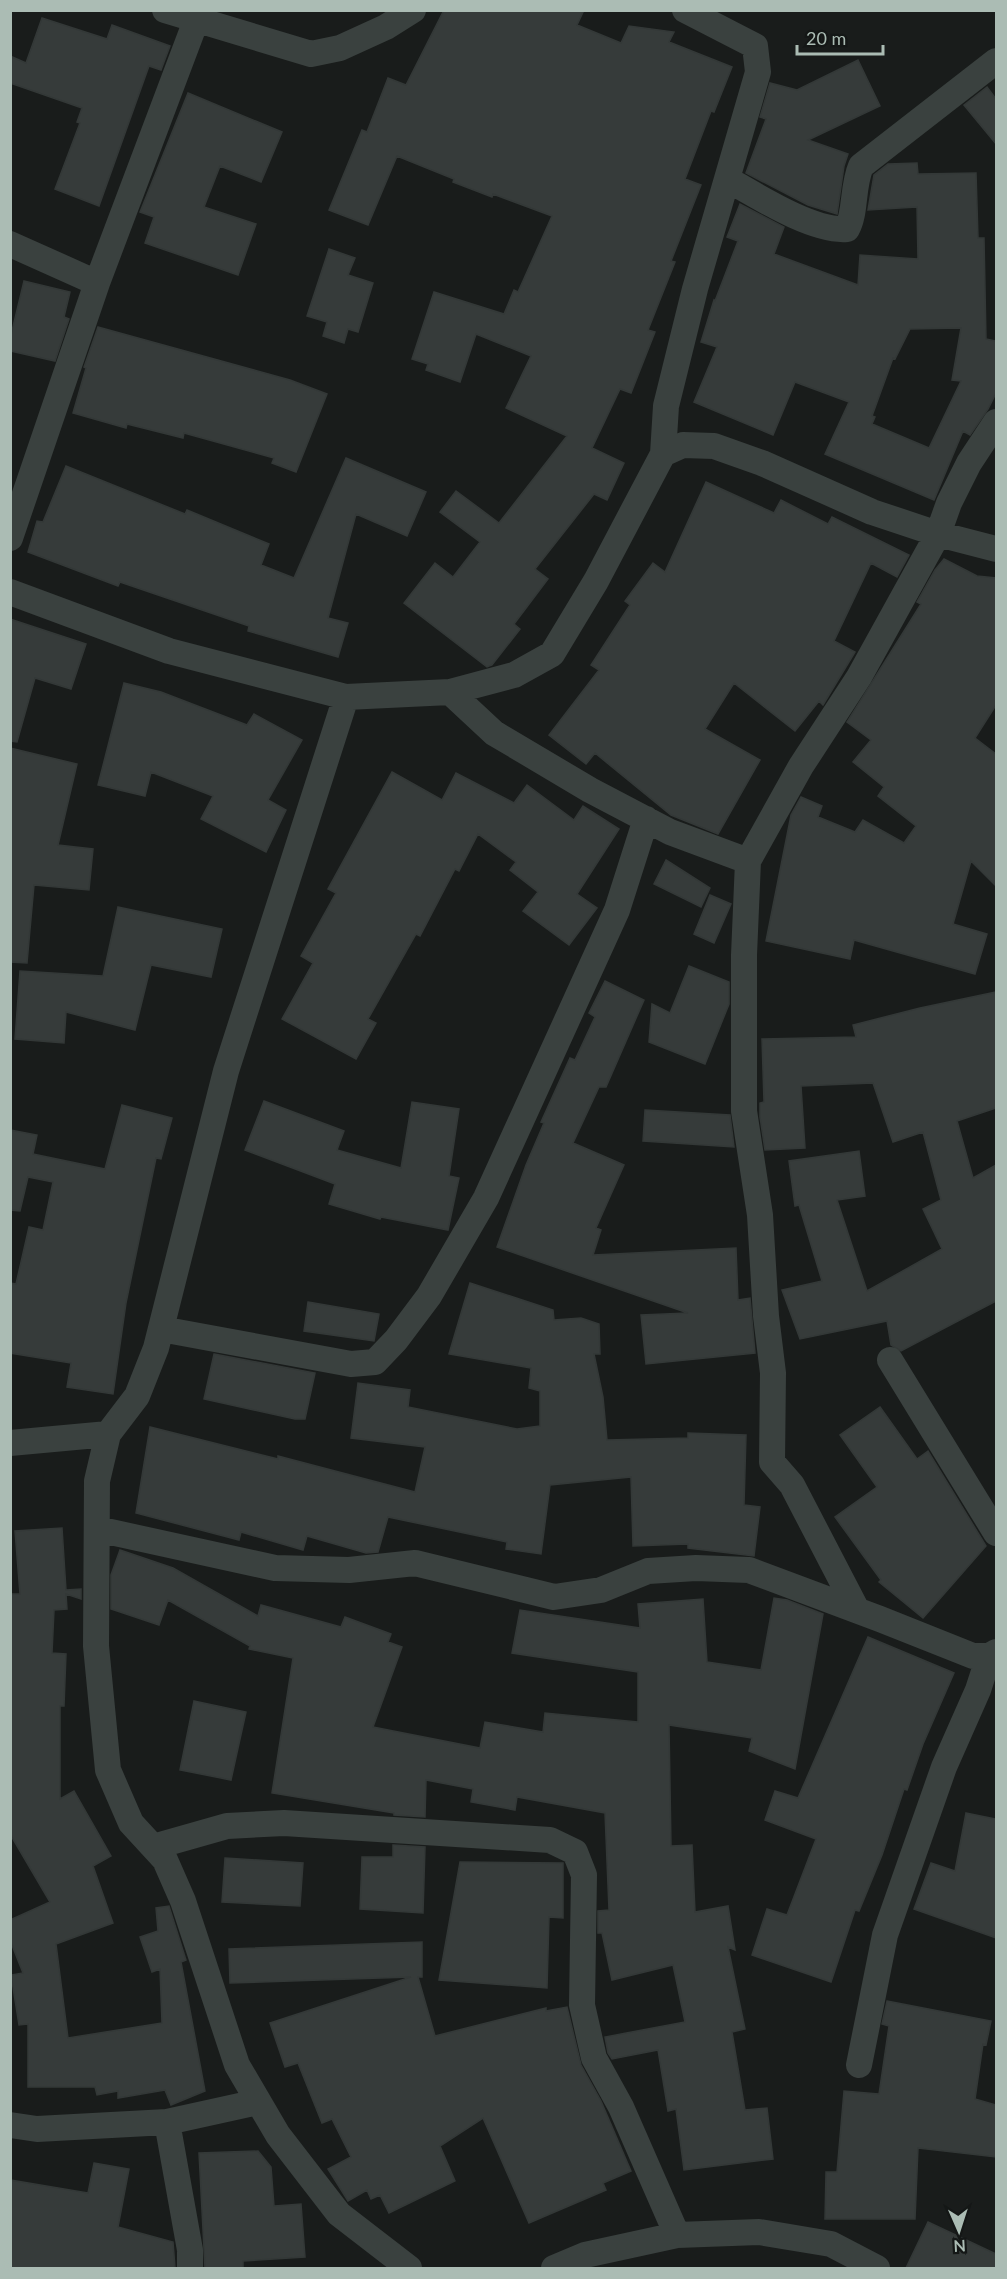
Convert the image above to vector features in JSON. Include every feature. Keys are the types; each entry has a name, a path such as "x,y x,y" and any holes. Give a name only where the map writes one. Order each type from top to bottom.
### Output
{"street":[{"path":"165,10 198,16 311,54 340,48 386,27 413,10"},
{"path":"10,592 169,651 346,697 450,692 514,675 552,654 596,581 663,453 666,406 695,289 758,72 755,46 686,10"},
{"path":"10,538 97,283 198,16"},
{"path":"727,179 780,209 834,230 847,229 851,222 855,178 861,165 996,61"},
{"path":"10,244 97,283"},
{"path":"857,1610 792,1485 772,1462 773,1373 766,1316 760,1215 744,1111 744,955 748,861 801,766 859,677 938,534 949,503 969,463 996,422"},
{"path":"663,453 683,445 714,446 762,463 872,512 938,534 996,549"},
{"path":"450,692 494,733 590,790 670,832 748,861"},
{"path":"346,697 226,1071 156,1348 137,1396 108,1434 97,1481 96,1646 108,1770 131,1824 165,1860 183,1901 237,2065 278,2135 339,2214 409,2268"},
{"path":"161,1329 351,1364 375,1362 396,1340 429,1296 486,1198 617,910 646,819"},
{"path":"890,1360 996,1533"},
{"path":"10,1443 108,1434"},
{"path":"97,1529 275,1568 349,1570 415,1563 554,1597 601,1590 648,1571 696,1568 749,1570 973,1656 993,1654 944,1767 885,1935 859,2065"},
{"path":"153,1847 227,1826 285,1823 550,1840 574,1852 584,1875 582,2006 594,2058 621,2107 677,2235"},
{"path":"10,2125 37,2129 167,2122 258,2102"},
{"path":"167,2122 190,2250 190,2268"},
{"path":"554,2268 585,2255 677,2235 759,2232 831,2244 877,2268"}],"building":[{"path":"444,10 584,10 577,25 621,43 629,26 674,32 669,42 732,67 714,112 711,111 685,179 701,185 671,261 675,262 648,330 655,332 631,393 620,389 592,448 624,463 607,500 594,494 535,569 548,579 514,624 520,629 492,665 487,667 404,603 435,563 453,577 480,542 440,512 456,491 499,523 567,436 506,408 531,356 476,334 460,382 426,370 428,364 412,359 434,292 504,314 514,290 518,292 552,216 453,182 454,179 397,156 368,225 329,210 362,130 367,132 388,78 406,85"},
{"path":"42,18 107,39 112,25 170,46 161,70 149,66 99,206 55,189 80,123 77,122 82,108 10,83 10,56 26,63"},
{"path":"858,60 880,106 808,140 848,154 837,214 808,205 746,173 766,119 760,117 770,83 797,90"},
{"path":"987,87 996,99 996,144 964,105"},
{"path":"188,93 282,132 261,182 220,166 204,207 256,224 238,275 145,243 154,217 140,212"},
{"path":"917,163 918,174 976,173 978,238 984,238 986,339 996,341 996,393 970,435 963,431 934,500 825,454 849,402 795,382 773,435 694,402 717,347 701,342 714,300 738,241 727,237 740,204 784,227 774,254 858,285 860,255 918,259 917,207 868,210 874,175 888,164","holes":["961,328 952,380 961,381 929,448 872,424 875,417 872,416 893,358 895,359 910,329"]},
{"path":"329,249 355,258 348,275 373,283 358,332 348,329 344,343 323,336 327,322 307,316"},
{"path":"24,281 70,292 64,317 69,319 55,361 10,351 10,339"},
{"path":"98,327 290,380 327,394 296,472 272,463 274,458 184,433 183,438 127,424 126,428 73,413 86,368 84,367"},
{"path":"346,458 426,492 407,536 356,514 328,618 348,623 338,657 248,631 249,626 120,582 118,586 28,552 37,521 43,522 66,466 185,514 187,510 269,544 261,565 294,578"},
{"path":"706,482 774,513 781,500 828,524 832,517 909,555 897,577 871,563 834,641 855,652 823,705 819,701 795,731 734,683 705,729 760,760 718,834 671,815 595,753 586,764 549,735 599,670 591,665 630,605 625,601 653,563 665,572"},
{"path":"944,559 977,576 996,578 996,705 975,738 996,754 996,886 971,861 953,924 987,934 975,974 854,940 850,959 766,941 791,815 801,797 822,806 818,817 855,832 863,820 904,843 916,826 878,796 884,787 853,762 871,740 847,722 921,604 917,602"},
{"path":"10,619 86,644 71,689 35,678 17,742 10,741"},
{"path":"124,683 161,692 247,725 254,714 302,740 268,800 286,810 266,852 201,819 213,796 151,772 145,796 98,785"},
{"path":"10,748 77,764 58,845 93,849 89,890 34,885 27,963 10,962"},
{"path":"392,772 442,800 456,773 514,803 527,785 574,820 583,806 619,829 577,894 597,908 569,945 523,911 538,892 510,870 516,862 478,834 459,871 455,869 420,936 416,934 368,1019 376,1023 356,1059 282,1019 313,963 301,956 336,893 328,889"},
{"path":"666,860 710,888 701,907 654,884"},
{"path":"710,895 731,904 714,943 694,934"},
{"path":"118,907 222,929 211,977 151,965 135,1030 66,1012 64,1043 15,1039 20,971 103,976"},
{"path":"689,966 729,982 729,1004 705,1064 649,1042 652,1004 670,1013"},
{"path":"605,981 644,1000 606,1087 599,1087 573,1143 624,1165 596,1228 601,1230 593,1255 736,1248 738,1300 750,1298 755,1353 646,1364 641,1315 688,1313 497,1247 526,1165 544,1123 541,1122 570,1058 575,1060 595,1017 589,1013"},
{"path":"996,992 996,1108 957,1121 973,1178 996,1165 996,1301 901,1351 891,1345 887,1321 800,1339 782,1290 822,1281 799,1205 795,1206 789,1161 859,1151 865,1196 837,1200 867,1291 942,1249 923,1209 941,1200 923,1132 893,1142 873,1083 801,1086 805,1148 765,1150 760,1117 760,1103 764,1102 762,1039 856,1037 853,1025"},
{"path":"264,1101 344,1131 337,1150 401,1168 412,1102 459,1109 449,1176 459,1178 448,1230 381,1217 380,1219 329,1204 335,1184 245,1150"},
{"path":"122,1105 172,1118 161,1159 156,1158 126,1303 113,1394 67,1387 71,1363 10,1353 10,1283 16,1284 29,1227 43,1230 53,1182 28,1177 20,1211 10,1210 10,1130 37,1135 33,1154 105,1169"},
{"path":"645,1110 730,1115 734,1147 643,1141"},
{"path":"470,1283 553,1310 554,1320 581,1318 599,1324 600,1354 594,1354 603,1397 607,1440 688,1438 688,1433 746,1435 744,1505 760,1507 754,1556 688,1548 688,1544 633,1546 631,1477 550,1485 541,1554 506,1549 507,1542 388,1517 378,1552 366,1553 307,1536 303,1550 241,1532 239,1540 136,1513 150,1427 278,1459 278,1456 415,1492 425,1447 351,1438 358,1383 410,1390 408,1407 517,1429 540,1426 540,1391 529,1388 531,1368 449,1354"},
{"path":"308,1302 379,1314 374,1341 304,1331"},
{"path":"214,1354 315,1373 305,1419 295,1419 204,1399"},
{"path":"880,1407 917,1459 928,1451 986,1546 923,1618 879,1582 881,1580 835,1517 877,1487 840,1435"},
{"path":"62,1528 66,1590 81,1589 81,1599 66,1594 67,1609 54,1610 52,1653 66,1654 64,1706 60,1706 60,1799 74,1791 111,1856 93,1866 113,1923 56,1944 68,2038 162,2023 160,1969 152,1972 140,1937 158,1931 156,1908 169,1906 186,1960 181,1962 205,2091 171,2105 165,2090 118,2098 118,2091 97,2095 95,2087 28,2087 28,2024 19,2025 11,1975 23,1973 10,1940 10,1920 50,1902 10,1834 10,1594 20,1594 15,1531"},
{"path":"120,1550 173,1568 258,1616 261,1605 341,1627 345,1617 391,1634 388,1642 402,1647 373,1727 480,1748 485,1722 543,1732 545,1713 638,1722 638,1672 512,1653 520,1610 640,1628 638,1604 703,1599 707,1662 761,1670 774,1598 787,1600 823,1614 795,1769 749,1751 752,1738 669,1725 671,1846 692,1845 695,1912 728,1906 735,1950 728,1947 745,2029 732,2032 745,2110 767,2108 773,2159 684,2170 676,2109 668,2111 658,2050 612,2059 608,2053 605,2037 685,2022 673,1965 612,1980 602,1933 598,1933 598,1911 609,1910 605,1813 517,1797 515,1810 471,1802 473,1789 426,1780 425,1817 394,1815 394,1813 272,1793 293,1658 249,1649 250,1646 168,1600 159,1625 111,1609 111,1575"},
{"path":"868,1637 954,1673 923,1744 907,1790 904,1789 882,1855 859,1911 855,1910 831,1982 752,1955 767,1909 787,1915 816,1839 765,1820 775,1791 798,1798"},
{"path":"194,1701 246,1712 231,1780 180,1770"},
{"path":"966,1813 996,1819 996,1938 914,1909 931,1863 955,1871"},
{"path":"393,1845 425,1847 423,1913 360,1909 362,1857 393,1857"},
{"path":"225,1858 303,1863 300,1906 222,1902"},
{"path":"460,1862 563,1863 563,1918 549,1917 547,1988 439,1980"},
{"path":"422,1942 422,1977 418,1977 435,2036 546,2008 546,2011 567,2007 581,2065 601,2101 631,2171 603,2183 606,2190 529,2223 483,2118 440,2146 455,2181 389,2213 380,2195 371,2199 367,2190 348,2201 328,2169 351,2157 332,2119 322,2123 298,2063 285,2067 270,2023 411,1977 230,1983 229,1949"},
{"path":"887,2001 991,2021 986,2045 983,2044 975,2099 996,2105 996,2157 918,2148 915,2219 825,2219 826,2172 837,2172 844,2091 879,2094 889,2026 882,2024"},
{"path":"258,2151 271,2167 274,2206 301,2204 305,2257 243,2261 243,2268 205,2268 199,2153"},
{"path":"94,2163 129,2169 118,2227 173,2242 175,2268 10,2268 10,2180 88,2193"},
{"path":"928,2222 996,2254 996,2268 906,2268"}]}
